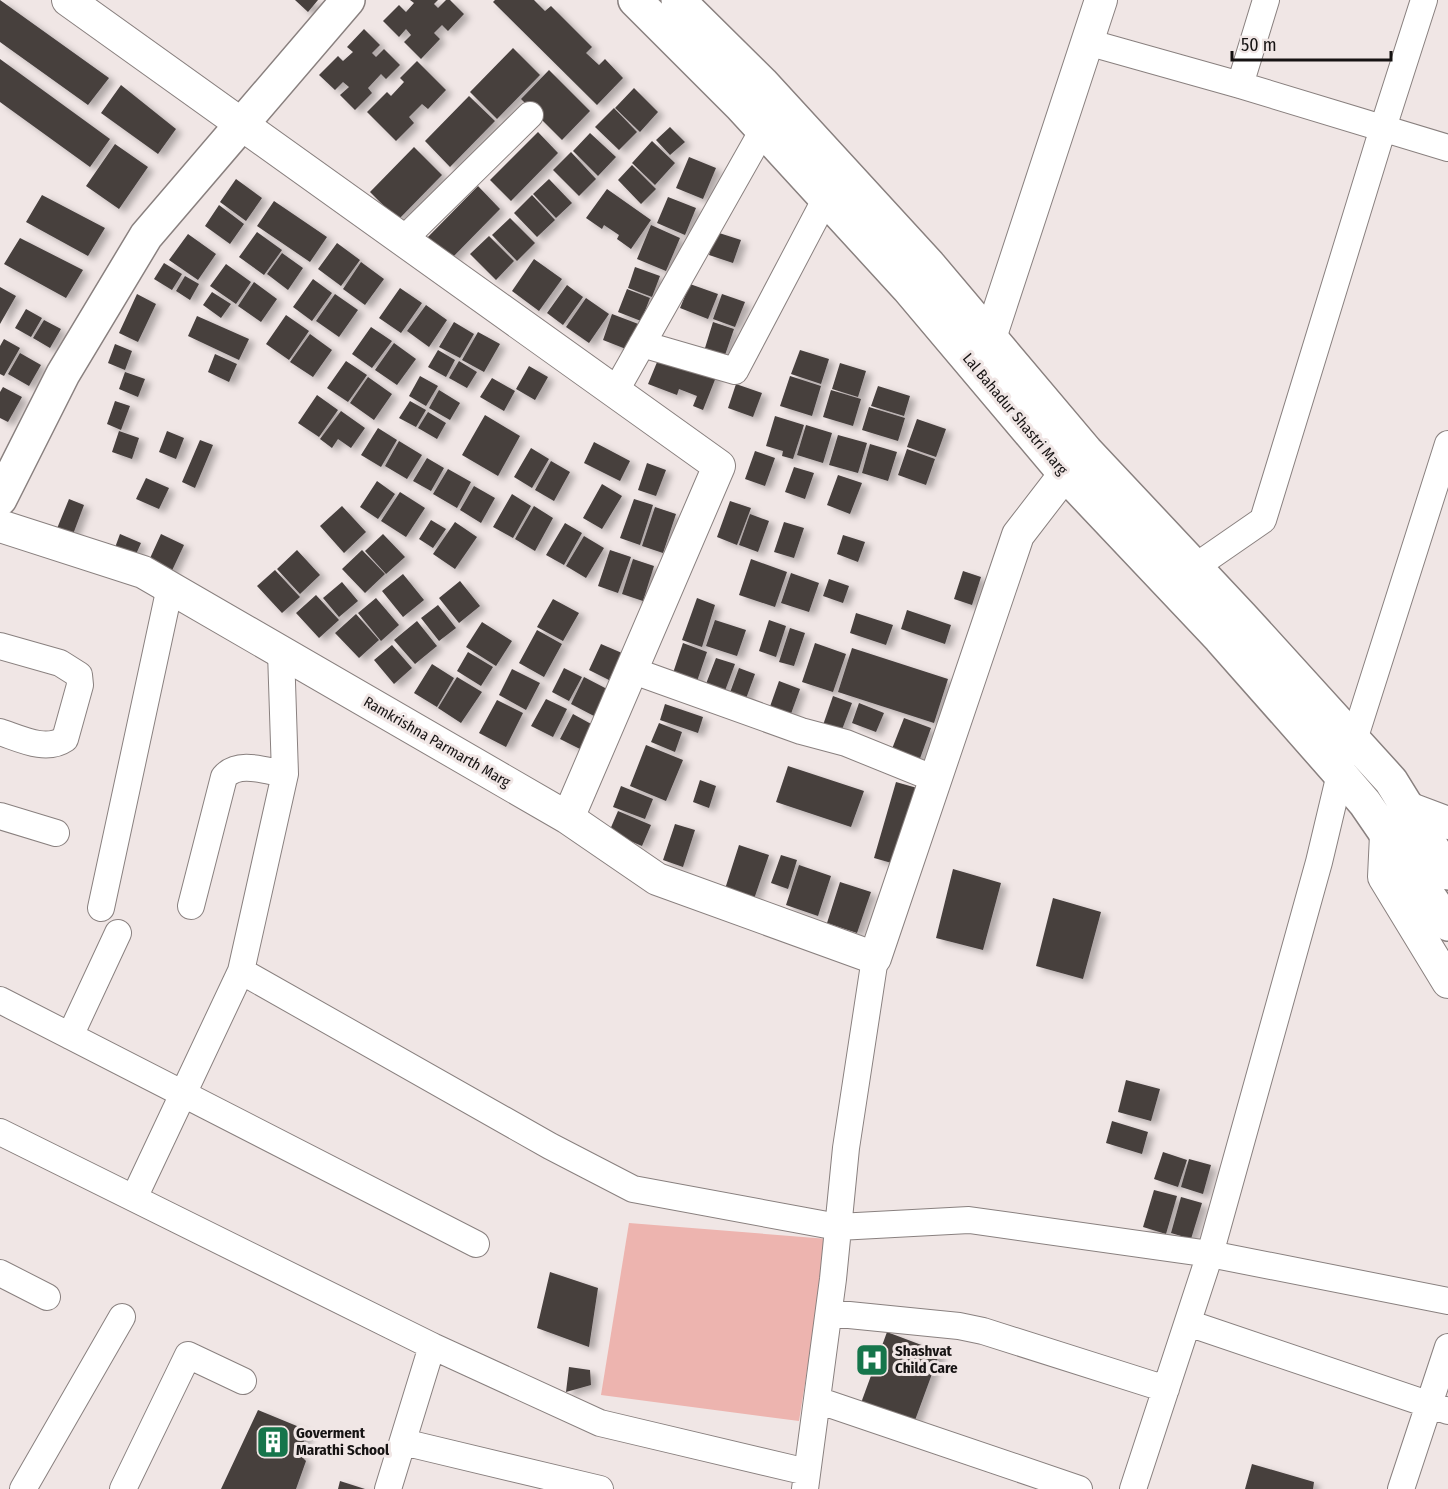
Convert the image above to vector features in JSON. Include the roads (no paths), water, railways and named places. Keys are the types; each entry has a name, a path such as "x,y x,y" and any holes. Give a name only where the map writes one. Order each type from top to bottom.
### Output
{"main road":[{"path":"0,499 63,374 146,236 348,0"},
{"name":"Lal Bahadur Shastri Marg","path":"635,0 763,130 908,288 1075,462 1220,638 1365,803 1386,835 1433,869"},
{"name":"Lal Bahadur Shastri Marg","path":"678,0 762,83 929,265 990,338 1075,462 1195,567 1391,781 1408,808 1433,869"},
{"path":"1433,869 1448,924"}],"street":[{"path":"68,0 719,466 568,818"},
{"path":"990,338 1101,0"},
{"path":"1240,85 1266,0"},
{"path":"1195,567 1263,520 1424,0"},
{"path":"1087,42 1240,85 1448,148"},
{"path":"403,240 530,115"},
{"path":"615,392 763,130"},
{"path":"642,344 735,371 826,198"},
{"path":"1354,740 1448,444"},
{"path":"0,1132 432,1346 600,1423 806,1481 829,1313 846,1148 875,958 1018,535 1075,462"},
{"name":"Ramkrishna Parmarth Marg","path":"0,526 143,572 568,818 657,879 875,958"},
{"path":"101,908 170,587"},
{"path":"0,646 60,663 79,675 80,685 65,739 55,746 0,732"},
{"path":"134,1198 240,971 285,774 281,652"},
{"path":"631,670 801,731 846,743 934,779"},
{"path":"190,906 224,777 230,770 239,767 285,774"},
{"path":"1133,1489 1210,1254 1319,862 1340,774"},
{"path":"1408,808 1448,823"},
{"path":"0,816 56,833"},
{"path":"1386,835 1384,877 1448,982"},
{"path":"70,1036 118,933"},
{"path":"240,971 540,1141 633,1189 838,1227 969,1220 1210,1254 1448,1301"},
{"path":"0,1000 476,1244"},
{"path":"0,1273 47,1297"},
{"path":"829,1313 959,1326 984,1331 1166,1389"},
{"path":"23,1489 122,1317"},
{"path":"1188,1323 1438,1408"},
{"path":"388,1489 432,1346"},
{"path":"1401,1489 1438,1408 1448,1347"},
{"path":"123,1489 188,1355 243,1381"},
{"path":"817,1400 1079,1489"},
{"path":"403,1442 600,1489"}],"place":[{"name":"Shashvat Child Care","path":"872,1360"},
{"name":"Goverment Marathi School","path":"273,1442"}]}
